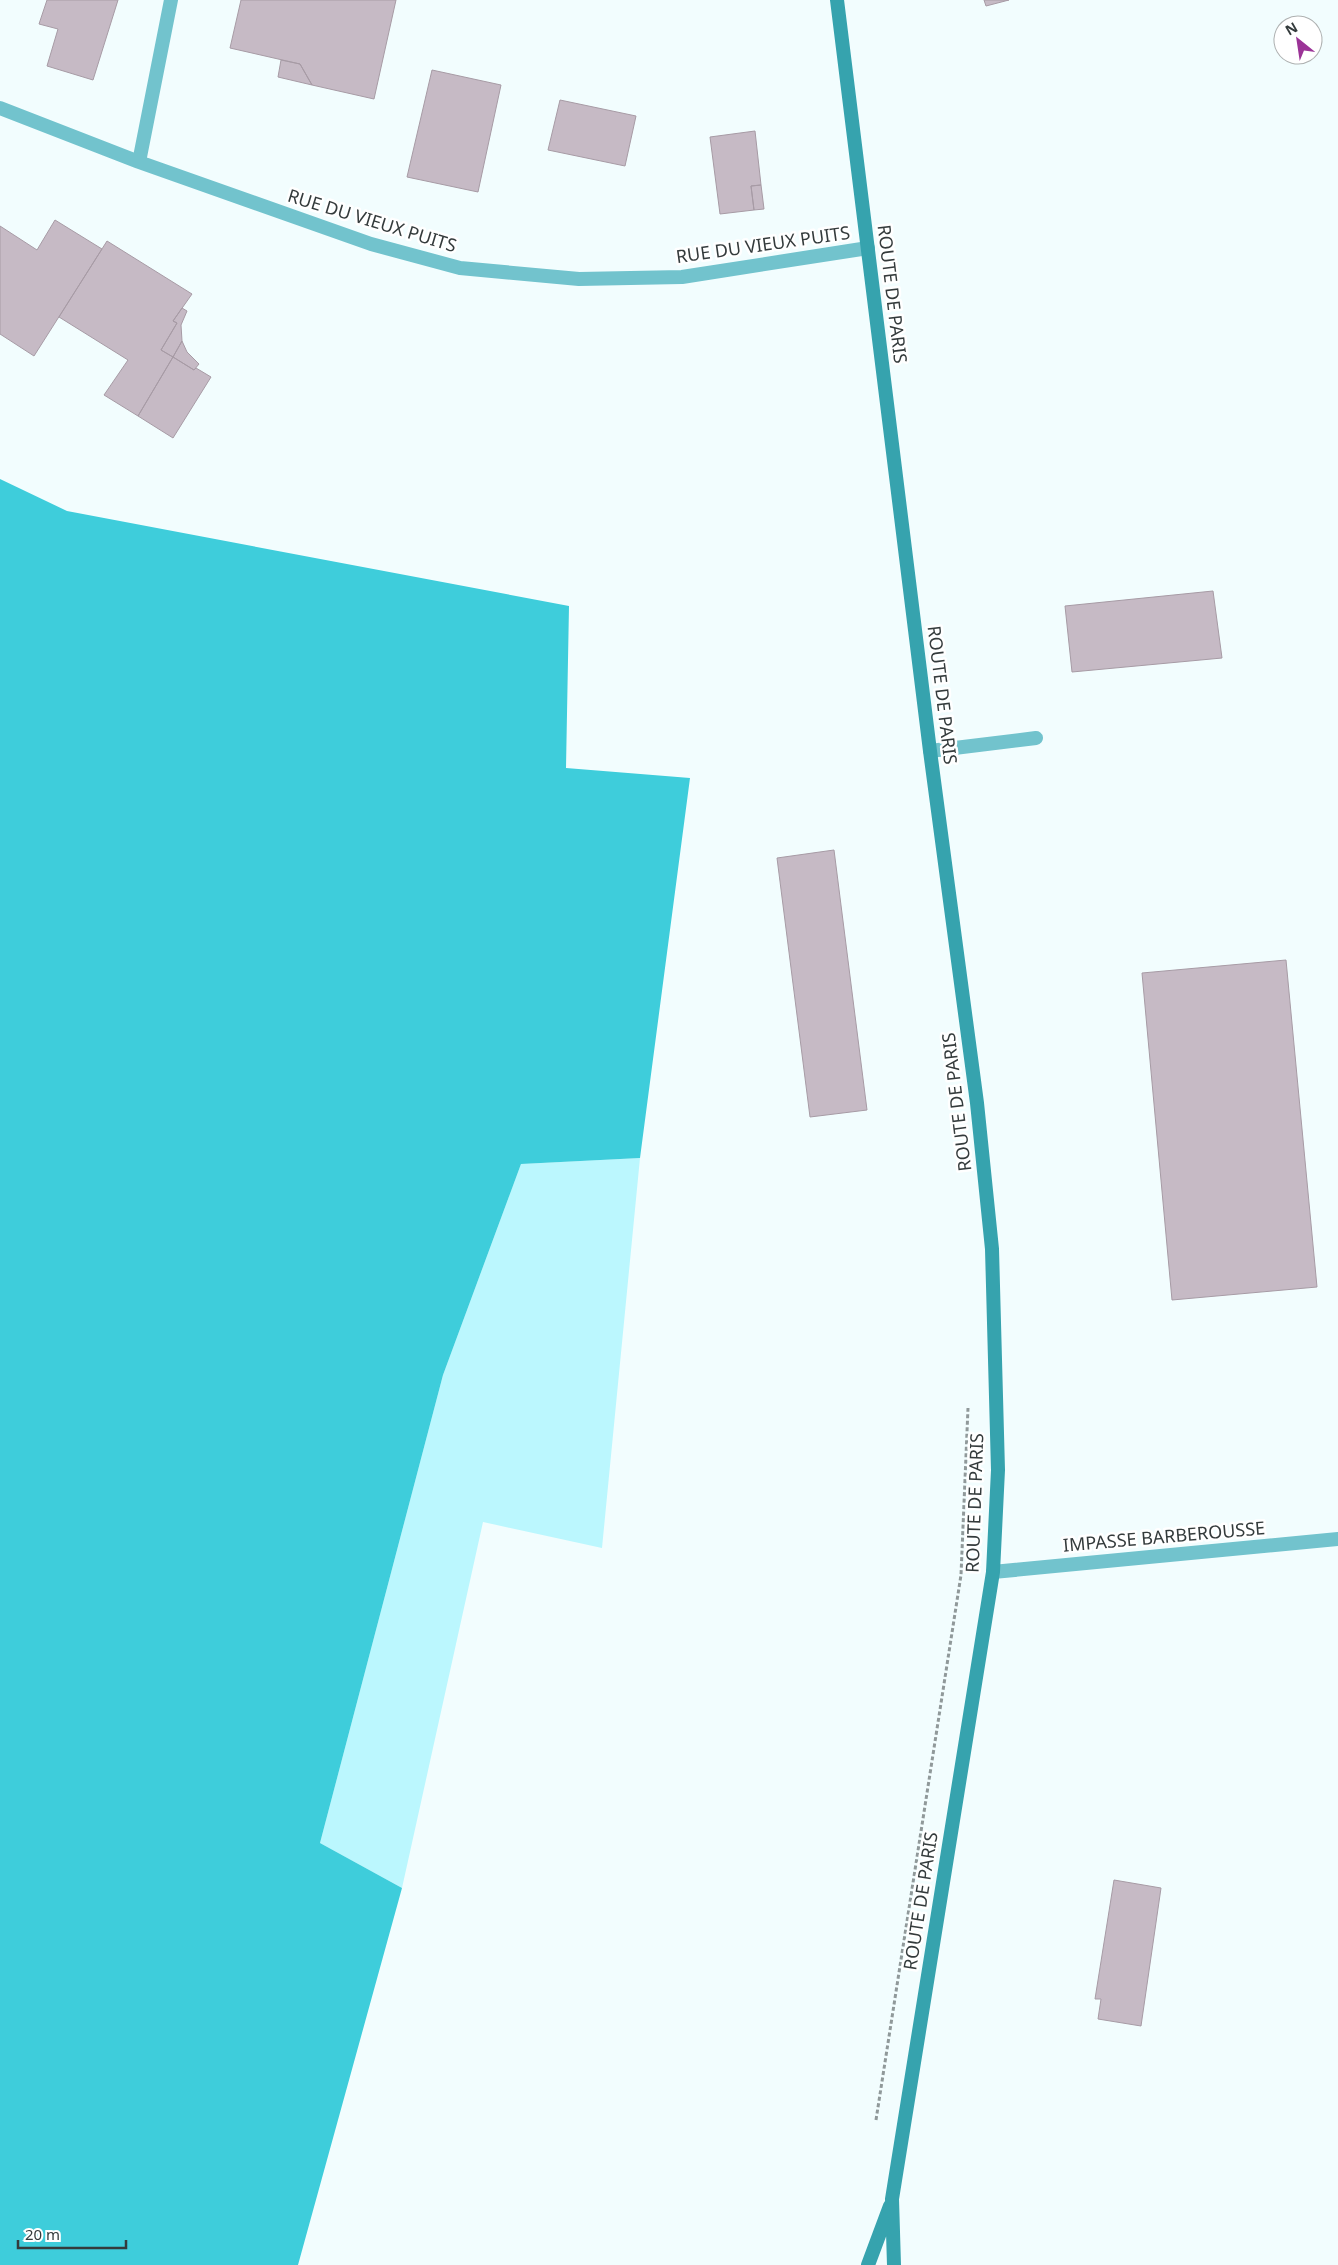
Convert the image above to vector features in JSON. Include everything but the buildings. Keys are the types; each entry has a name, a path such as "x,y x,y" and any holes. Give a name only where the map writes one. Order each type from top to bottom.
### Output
{"main road":[{"name":"ROUTE DE PARIS","path":"837,0 930,750 977,1103 992,1249 998,1470 993,1572 892,2198 868,2265"},
{"name":"ROUTE DE PARIS","path":"892,2198 894,2265"}],"street":[{"path":"139,162 171,0"},
{"name":"RUE DU VIEUX PUITS","path":"0,108 139,162 371,244 460,268 580,279 682,277 868,248"},
{"path":"930,750 1036,738"},
{"name":"IMPASSE BARBEROUSSE","path":"993,1572 1338,1539"}],"path":[{"path":"876,2123 961,1574 968,1405"}],"shaded area":[{"path":"0,479 67,511 569,606 566,768 690,778 640,1158 521,1164 443,1375 320,1843 402,1888 298,2265 0,2265"},
{"path":"640,1158 602,1548 483,1522 402,1888 320,1843 443,1375 521,1164"}]}
